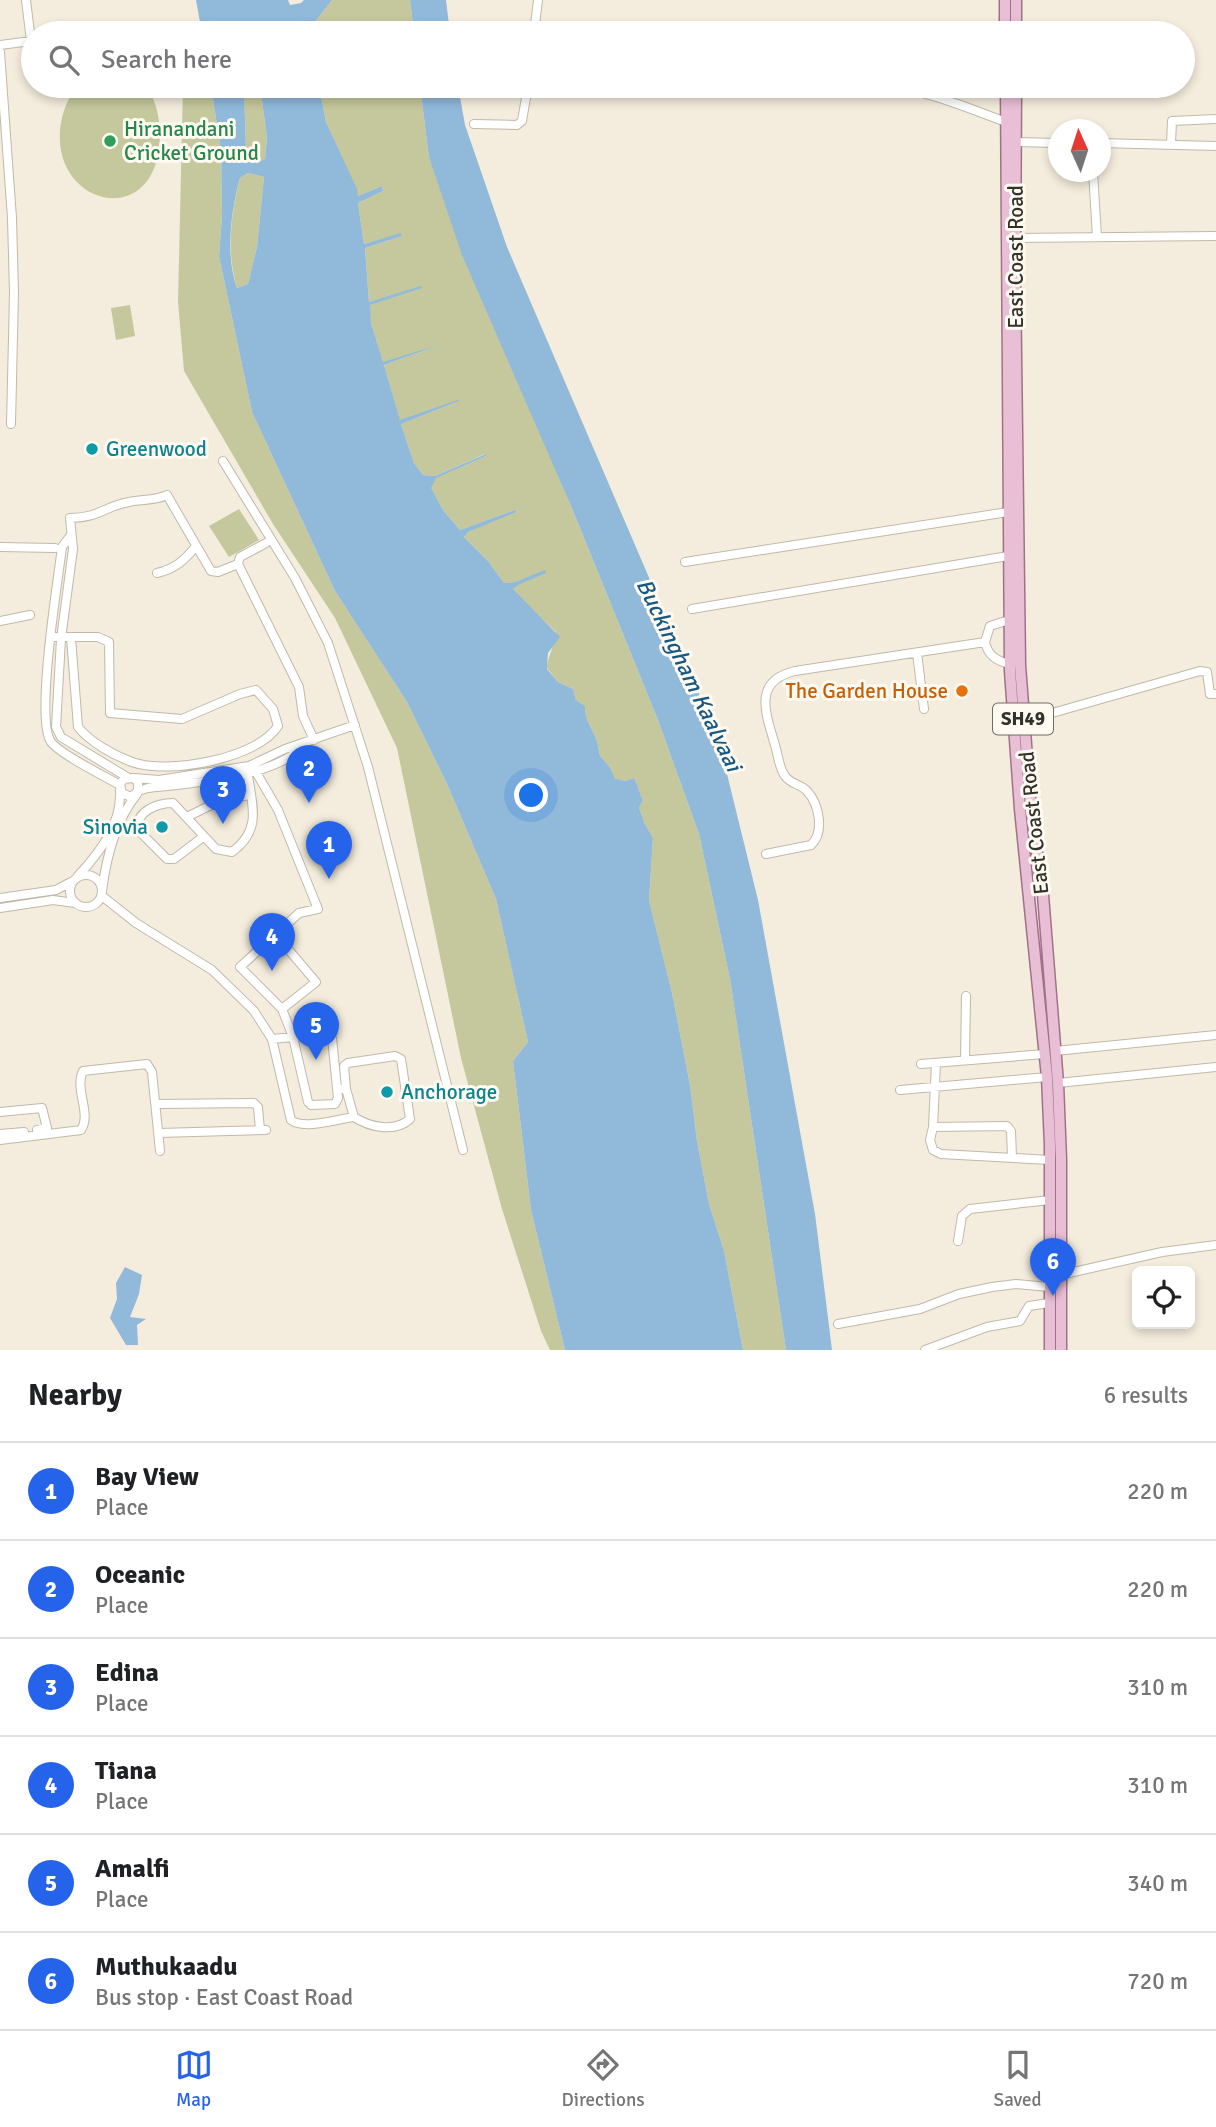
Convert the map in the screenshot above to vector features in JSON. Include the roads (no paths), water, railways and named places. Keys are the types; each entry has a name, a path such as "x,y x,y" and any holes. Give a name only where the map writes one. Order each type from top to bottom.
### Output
{"main road":[{"path":"1004,0 1005,21"},
{"path":"1016,0 1016,21"},
{"name":"East Coast Road","path":"1006,98 1010,664 1020,809 1050,1052 1058,1083 1061,1160 1049,1303 1050,1350"},
{"name":"East Coast Road","path":"1016,98 1018,553 1024,721 1031,810 1042,895 1050,1052 1046,1077 1053,1280 1061,1350"}],"street":[{"path":"26,0 28,21"},
{"path":"535,21 538,0"},
{"path":"0,45 21,42"},
{"path":"0,52 12,218 14,293 11,424"},
{"path":"474,124 517,125 523,121 526,98"},
{"path":"942,98 1006,122"},
{"path":"1171,144 1172,121 1216,119"},
{"path":"1016,142 1048,143"},
{"path":"1111,143 1216,146"},
{"path":"1094,182 1097,237"},
{"path":"0,218 12,218"},
{"path":"1015,238 1216,236"},
{"path":"0,401 11,401"},
{"path":"223,461 295,579 328,643 355,725 463,1150"},
{"path":"0,908 56,900 90,906 97,902 102,894 115,839 126,811 138,792 139,785 130,778 57,733 56,638 62,547 71,535 70,518 93,516 125,502 160,499 167,495 211,571 218,572 237,565"},
{"path":"685,562 1007,512"},
{"path":"266,542 240,557 237,565 299,687 303,716 311,742"},
{"path":"157,573 178,565 196,546"},
{"path":"0,547 55,548"},
{"path":"692,610 1008,556"},
{"path":"0,621 30,615"},
{"path":"1009,620 990,626 985,642 990,656 1010,664"},
{"path":"56,638 98,637 109,642 110,713 182,719 240,694 256,690 273,709 278,726 247,752 185,765 154,767 132,762 85,736 78,727 71,638"},
{"path":"56,638 46,701 49,740 94,769 128,796 250,771 355,725"},
{"path":"766,854 811,845 820,831 813,800 807,791 788,781 782,772 766,714 770,682 777,676 794,671 985,642"},
{"path":"917,653 924,709"},
{"path":"1024,721 1200,671 1207,673 1210,694 1216,694"},
{"path":"94,769 101,761"},
{"path":"78,905 72,899 70,891 76,878 100,849 114,824 120,807 120,788 130,778 159,780 250,771"},
{"path":"203,837 174,859 167,859 138,830 137,824 141,815 159,804 176,804 216,849 232,852 244,843 254,821 250,771"},
{"path":"250,771 278,810 318,909 299,913 240,967 282,1009 293,1037 309,1104 335,1104 342,1089 344,1066 348,1063 395,1056 401,1059 410,1119 407,1123 381,1127 366,1125 354,1117 342,1089 330,1034 293,1037 272,1040"},
{"path":"187,817 223,799 250,795"},
{"path":"0,898 56,890 76,878 85,875 95,877 101,884 102,894 136,923 212,970 254,1011 272,1040 291,1120 303,1125 354,1117"},
{"path":"276,935 316,982 282,1009"},
{"path":"965,1060 966,996"},
{"path":"921,1064 1216,1035"},
{"path":"936,1063 930,1146 937,1153 1050,1160"},
{"path":"0,1140 81,1130 85,1123 79,1082 83,1071 147,1064 152,1072 160,1151"},
{"path":"1058,1083 1216,1067"},
{"path":"900,1090 1046,1077"},
{"path":"156,1104 254,1103 258,1107 263,1130 159,1133"},
{"path":"0,1112 42,1108 47,1128 0,1134"},
{"path":"933,1127 1007,1126 1011,1131 1012,1158"},
{"path":"958,1241 962,1216 970,1209 1051,1200"},
{"path":"838,1324 920,1309 959,1294 992,1287 1053,1280 1162,1252 1216,1245"},
{"path":"925,1350 987,1328 1020,1321 1029,1306 1049,1303"}],"water":[{"path":"196,0 288,0 290,5 304,0 332,0 316,21 200,21"},
{"path":"410,0 446,0 449,21 413,21"},
{"path":"213,98 244,98 246,152 256,163 265,159 267,138 262,98 321,98 326,122 358,196 382,186 383,191 358,203 364,244 401,233 402,236 365,248 369,302 421,286 422,288 370,305 371,323 383,362 445,343 384,365 400,420 459,401 401,424 414,463 423,475 435,476 486,454 436,478 431,488 443,510 460,530 515,510 516,512 468,532 464,537 488,561 504,583 515,582 545,570 546,573 513,589 560,637 548,653 547,669 558,682 573,689 576,700 585,706 586,717 597,741 600,756 610,767 615,779 625,781 634,778 643,800 639,808 653,838 649,900 672,993 709,1204 724,1251 743,1350 565,1350 531,1210 513,1061 528,1042 496,899 447,784 407,702 335,591 252,412 219,256 222,216 221,151","holes":["248,173 264,177 257,247 248,284 237,288 231,262 232,219 240,178"]},
{"name":"Buckingham Kaalvaai","path":"422,98 460,98 465,125 507,247 699,694 725,766 758,900 815,1214 832,1350 786,1350 730,979 699,834 658,720 571,506 462,255 429,157"},
{"path":"125,1267 142,1275 139,1294 130,1317 146,1319 137,1325 138,1345 126,1345 110,1318 117,1299 116,1283"}],"place":[{"name":"Hiranandani Cricket Ground","path":"110,141"},
{"name":"Greenwood","path":"92,449"},
{"name":"The Garden House","path":"962,691"},
{"name":"Oceanic","path":"309,803"},
{"name":"Edina","path":"223,824"},
{"name":"Sinovia","path":"162,827"},
{"name":"Bay View","path":"329,879"},
{"name":"Tiana","path":"272,971"},
{"name":"Amalfi","path":"316,1060"},
{"name":"Anchorage","path":"387,1092"},
{"name":"Muthukaadu","path":"1053,1296"}]}
